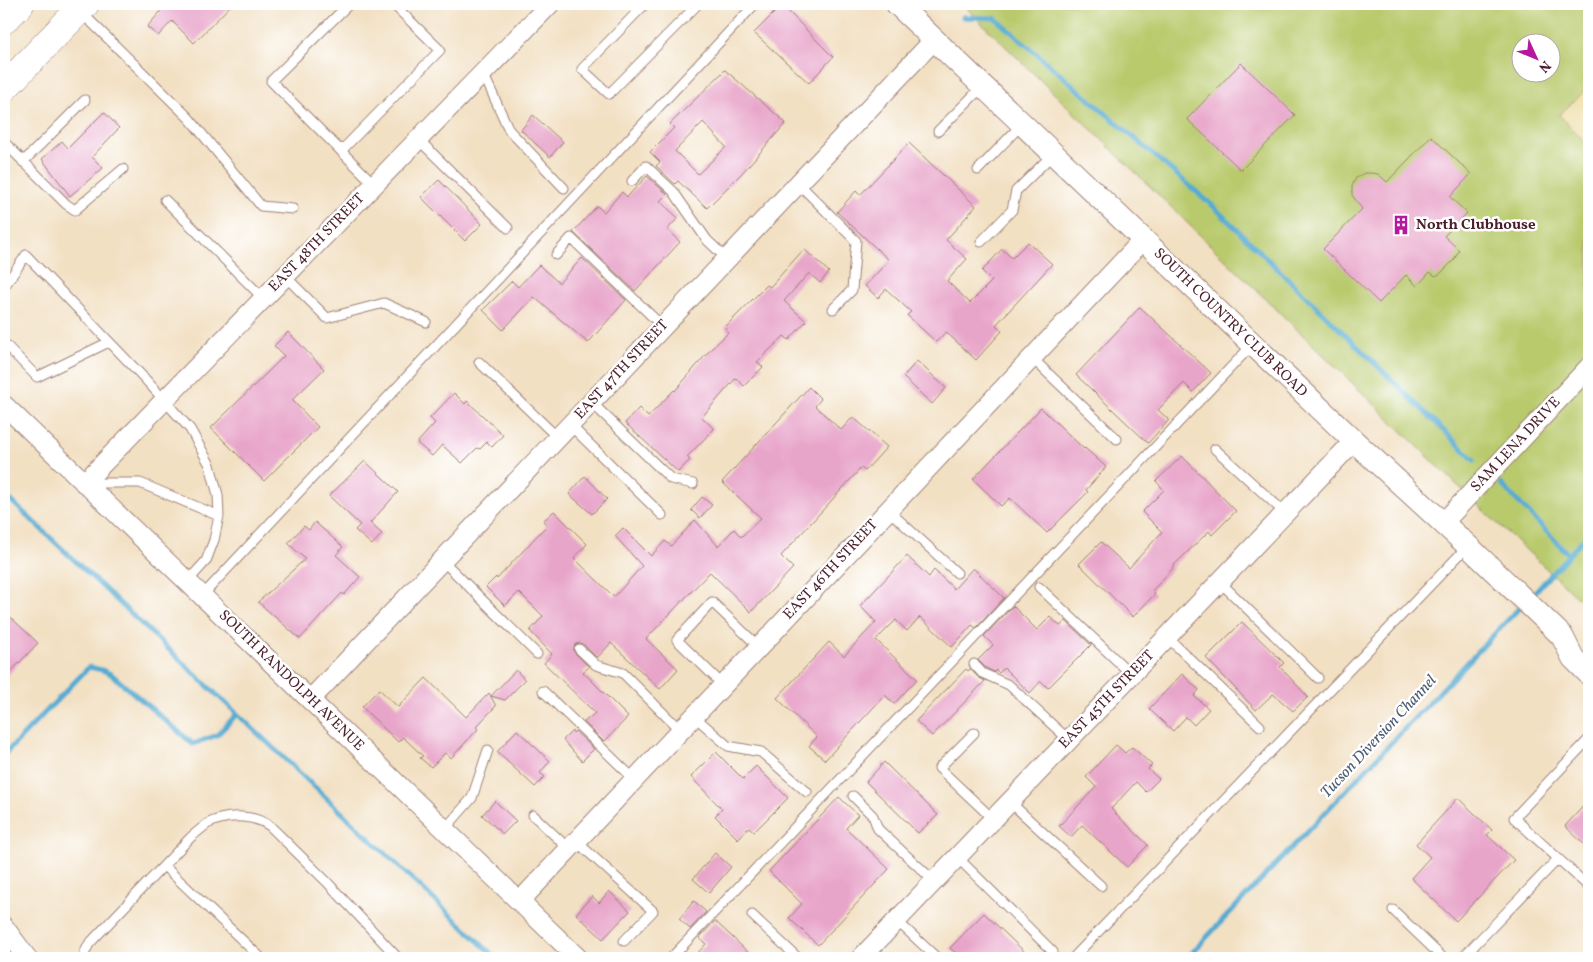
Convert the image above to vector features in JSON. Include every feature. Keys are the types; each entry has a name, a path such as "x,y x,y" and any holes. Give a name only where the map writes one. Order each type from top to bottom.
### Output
{"main road":[{"path":"4,20 20,4"},
{"path":"4,88 82,7"}],"street":[{"name":"EAST 48TH STREET","path":"84,483 550,4"},
{"name":"SOUTH COUNTRY CLUB ROAD","path":"897,4 982,87 1563,638 1574,658 1589,674"},
{"name":"EAST 47TH STREET","path":"310,700 934,40"},
{"name":"EAST 46TH STREET","path":"520,901 1143,240"},
{"name":"SAM LENA DRIVE","path":"1442,523 1589,368"},
{"name":"SOUTH RANDOLPH AVENUE","path":"4,405 578,958"},
{"name":"EAST 45TH STREET","path":"861,958 1354,441"},
{"name":"SOUTH COUNTRY CLUB ROAD","path":"1563,638 1589,650"},
{"path":"4,927 27,958"}],"lane":[{"path":"348,4 272,81 374,184"},
{"path":"341,151 440,50 393,4"},
{"path":"645,4 582,69 609,94 694,4"},
{"path":"202,596 755,4"},
{"path":"82,7 189,118 261,206 293,209"},
{"path":"483,72 509,130 564,188"},
{"path":"938,131 982,87"},
{"path":"23,162 85,100"},
{"path":"978,170 1022,124"},
{"path":"418,139 508,228"},
{"path":"4,142 66,204 75,210 123,169"},
{"path":"981,242 1012,210 1016,191 1053,154"},
{"path":"632,180 646,166 673,191 707,240 727,259"},
{"path":"798,183 856,241 852,290 832,309"},
{"path":"165,200 263,298"},
{"path":"556,255 571,238 663,327"},
{"path":"4,287 26,255 190,430 210,465 218,495 218,516 214,540 206,561 187,582"},
{"path":"284,276 327,318 384,303 426,322"},
{"path":"4,343 37,378 109,342"},
{"path":"671,958 1252,344"},
{"path":"1032,358 1117,439"},
{"path":"479,362 662,515"},
{"path":"591,402 671,479 693,484"},
{"path":"1215,449 1285,513"},
{"path":"84,483 140,482 218,516"},
{"path":"888,510 957,573"},
{"path":"1073,958 1475,553"},
{"path":"442,560 537,654"},
{"path":"1220,582 1318,678"},
{"path":"1038,587 1132,674"},
{"path":"723,685 677,640 712,602 759,647"},
{"path":"1167,637 1260,726"},
{"path":"579,648 596,665 623,673 680,730"},
{"path":"974,664 982,673 1008,684 1069,740"},
{"path":"543,691 634,779"},
{"path":"694,716 728,746 761,752 807,792"},
{"path":"974,733 939,768 993,819"},
{"path":"1589,739 1514,818 1589,887"},
{"path":"445,829 472,798 488,750"},
{"path":"853,796 873,816 878,829 934,881"},
{"path":"1010,802 1101,886"},
{"path":"533,815 653,911 624,941"},
{"path":"85,958 85,952 89,944 191,837 208,824 223,818 237,817 261,820 270,826 328,882 398,958"},
{"path":"957,857 1053,952"},
{"path":"1462,958 1558,858"},
{"path":"164,866 261,958"},
{"path":"1393,910 1443,958"},
{"path":"752,915 798,958"},
{"path":"896,920 937,958"}],"green space":[{"path":"962,4 1589,4 1589,608 1485,512"}],"sand":[{"path":"1587,89 1589,91 1589,146 1559,115"}],"building":[{"path":"167,4 232,4 194,43 172,21 158,36 147,27"},
{"path":"782,5 833,57 809,83 754,33"},
{"path":"1241,63 1295,115 1241,170 1187,119"},
{"path":"725,70 786,123 742,173 707,208 678,181 675,184 656,166 660,162 650,152 674,128 670,124","holes":["703,122 726,147 698,174 675,151"]},
{"path":"104,112 119,128 92,157 103,168 70,196 42,159 62,141 68,148"},
{"path":"533,115 563,142 550,157 521,130"},
{"name":"North Clubhouse","path":"1431,136 1471,174 1450,197 1467,213 1444,236 1459,250 1454,260 1440,274 1435,276 1430,272 1417,286 1406,275 1379,303 1323,249 1362,209 1352,195 1352,186 1356,178 1364,173 1371,173 1378,174 1387,182"},
{"path":"909,143 976,206 946,240 967,259 947,281 970,303 992,281 982,271 1002,249 1012,258 1028,242 1052,264 996,325 1002,331 976,360 946,332 936,342 907,315 911,312 886,289 878,298 865,286 889,260 837,212 856,191 860,195"},
{"path":"647,176 667,194 660,201 678,218 667,230 680,242 635,291 573,232 597,206 604,212 622,192 627,197"},
{"path":"439,180 482,224 465,241 421,197"},
{"path":"804,249 829,272 820,283 809,273 784,301 806,321 789,340 784,336 757,362 763,367 744,386 736,378 702,417 714,429 687,457 690,460 678,472 625,423 639,408 648,417 675,391 709,351 728,333 725,327 767,285 770,287"},
{"path":"582,258 626,300 588,343 534,297 503,330 483,310 512,281 518,287 539,265 559,283"},
{"path":"1140,307 1211,373 1193,392 1184,383 1158,410 1169,420 1148,443 1076,375"},
{"path":"288,332 324,369 292,400 318,427 264,481 211,428 284,356 274,346"},
{"path":"917,361 946,388 932,404 903,377"},
{"path":"809,387 821,399 815,406 841,430 853,417 887,447 865,471 861,468 781,556 793,568 751,612 710,572 646,639 678,669 660,689 611,643 597,658 583,644 575,644 573,651 589,667 583,672 628,717 605,741 602,740 584,722 595,713 544,663 552,654 530,631 543,616 519,592 505,606 486,587 496,577 497,579 547,525 543,521 554,511 587,544 574,558 614,597 642,566 615,536 623,528 651,556 665,541 671,546 695,520 718,546 734,529 741,537 761,518 722,482"},
{"path":"454,393 465,404 467,401 503,435 492,447 487,442 480,449 477,448 462,463 442,445 432,456 417,443 435,423 430,418"},
{"path":"1041,408 1106,467 1086,490 1088,492 1047,533 1010,498 1001,506 973,479"},
{"path":"1182,456 1236,511 1212,535 1209,531 1172,567 1152,591 1155,594 1133,617 1079,564 1101,542 1129,568 1162,532 1142,512 1164,490 1156,481"},
{"path":"365,461 398,492 370,523 382,534 372,545 355,530 360,525 329,496"},
{"path":"585,476 607,499 592,514 569,494"},
{"path":"702,497 712,505 700,518 691,510"},
{"path":"315,522 343,547 336,555 360,577 344,595 342,593 300,639 258,602 305,559 288,543 304,526 309,530"},
{"path":"907,556 929,577 934,570 954,589 973,568 1004,598 976,628 972,625 952,647 920,617 907,631 896,620 876,640 917,679 894,704 885,695 825,760 809,746 817,737 777,698 829,642 844,656 876,622 860,606"},
{"path":"1013,606 1037,630 1050,617 1060,626 1066,621 1091,645 1048,688 1041,681 1030,693 1004,668 999,673 996,670 994,672 986,668 978,660 993,645 984,636"},
{"path":"4,611 38,643 4,679"},
{"path":"1242,622 1284,663 1280,667 1308,697 1293,711 1273,694 1256,710 1206,658"},
{"path":"966,669 968,671 970,669 985,681 932,736 916,721"},
{"path":"516,670 525,680 505,700 491,696"},
{"path":"1182,674 1199,690 1194,696 1209,709 1194,725 1186,717 1173,731 1149,709"},
{"path":"426,678 466,717 489,693 496,706 451,758 445,753 431,767 420,758 423,756 403,737 398,742 362,707 379,689 398,707"},
{"path":"517,730 550,761 540,773 545,777 535,787 497,752"},
{"path":"572,731 573,733 575,731 594,749 582,761 563,740"},
{"path":"1116,745 1125,753 1132,747 1152,765 1148,769 1159,779 1146,792 1136,782 1111,809 1148,845 1127,867 1082,825 1071,837 1059,826 1096,787 1086,777"},
{"path":"716,752 743,779 756,766 788,798 754,832 749,827 738,839 715,816 722,809 691,777"},
{"path":"884,762 938,815 918,833 866,782"},
{"path":"839,797 858,815 846,828 889,869 818,945 789,918 802,904 769,871"},
{"path":"1458,798 1492,830 1487,835 1514,860 1456,921 1411,878 1430,857 1416,844"},
{"path":"1589,800 1589,849 1565,826"},
{"path":"495,801 516,821 503,834 482,815"},
{"path":"715,853 731,867 709,893 693,879"},
{"path":"609,891 630,911 603,939 576,914 592,896 599,903"},
{"path":"694,901 706,912 690,929 679,919"},
{"path":"984,913 1031,958 961,958 950,948"},
{"path":"715,921 754,958 693,958 706,944 699,938"}],"waterway":[{"path":"963,17 995,18 1213,206 1474,460"},
{"path":"1501,484 1569,555"},
{"path":"4,494 496,958"},
{"name":"Tucson Diversion Channel","path":"1530,597 1589,533"},
{"name":"Tucson Diversion Channel","path":"1187,958 1522,605"},
{"path":"4,755 89,667 111,674 193,744 217,735 237,714"}],"place":[{"name":"North Clubhouse","path":"1401,225"}]}
